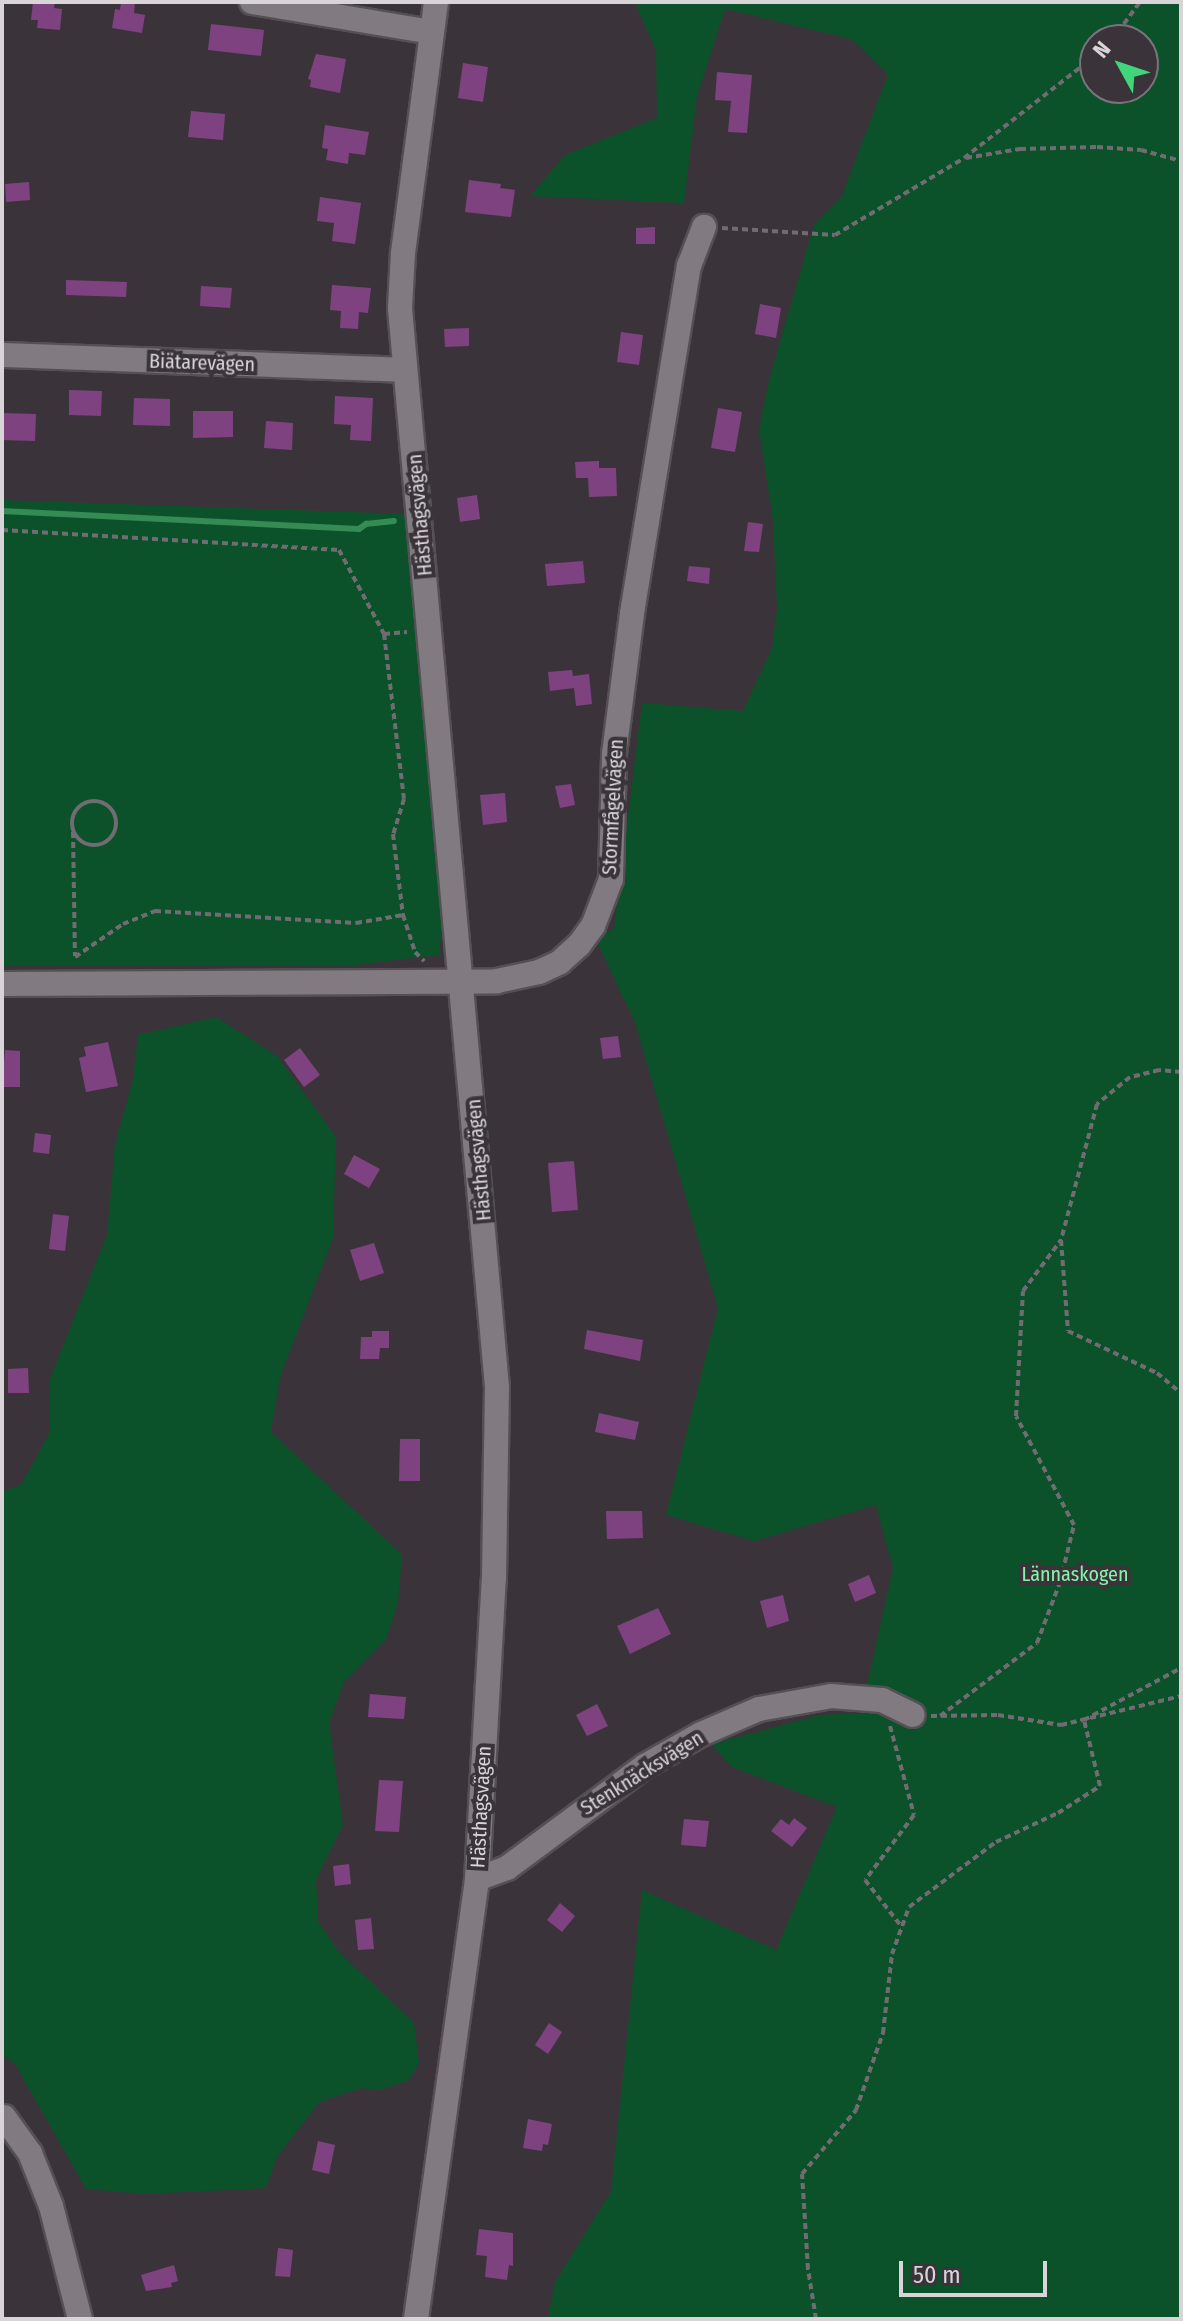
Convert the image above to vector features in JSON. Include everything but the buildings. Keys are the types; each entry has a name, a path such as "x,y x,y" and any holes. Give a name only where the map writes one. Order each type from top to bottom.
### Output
{"street":[{"path":"252,2 432,32"},
{"name":"Hästhagsvägen","path":"416,2319 477,1879 494,1578 497,1387 415,457 403,370 400,308 403,253 436,2"},
{"name":"Stormfågelvägen","path":"2,984 462,983 518,978 560,962 593,926 605,902 611,879 614,754 632,613 689,266 704,227"},
{"name":"Biätarevägen","path":"2,355 403,370"},
{"name":"Stenknäcksvägen","path":"477,1879 507,1868 645,1766 723,1724 759,1709 831,1696 882,1700 913,1715"},
{"path":"4,2117 30,2153 51,2206 80,2319"}],"path":[{"path":"1124,24 1140,2"},
{"path":"704,227 835,235 964,158 1079,68"},
{"path":"964,158 1020,149 1097,147 1141,150 1181,161"},
{"path":"2,530 339,550 384,634 404,799 393,834 403,915 415,952 434,971"},
{"path":"73,832 82,843 104,843 114,832 115,818 101,802 87,802 75,811 73,832 76,966"},
{"path":"75,957 123,924 155,911 356,923 403,915"},
{"path":"1181,1072 1159,1070 1130,1077 1097,1104 1061,1240 1068,1331 1157,1373 1181,1393"},
{"path":"940,1716 1037,1643 1060,1582 1074,1525 1016,1416 1023,1291 1061,1240"},
{"path":"1084,1720 1181,1668"},
{"path":"913,1715 998,1715 1061,1725 1181,1696"},
{"path":"882,1700 914,1815 865,1880 902,1927"},
{"path":"816,2319 808,2269 802,2174 856,2110 883,2033 892,1954 909,1907 996,1842 1058,1813 1100,1786 1084,1720"}],"green space":[{"name":"Lännaskogen","path":"635,2 1181,2 1181,2319 548,2319 555,2282 611,2192 642,1890 776,1950 837,1807 732,1767 711,1744 820,1715 861,1713 893,1568 876,1505 754,1541 666,1515 718,1308 635,1022 595,938 614,929 642,703 743,711 772,648 777,609 773,520 759,430 769,380 814,225 842,196 888,74 851,39 725,9 697,96 684,203 530,196 565,155 657,118 656,51"},
{"path":"2,500 408,514 442,923 439,955 346,966 2,966"},
{"path":"216,1017 277,1056 336,1137 333,1238 280,1377 271,1432 402,1555 398,1603 386,1639 344,1682 329,1723 343,1825 316,1879 318,1921 339,1952 414,2023 419,2063 409,2080 380,2090 361,2088 319,2102 277,2157 266,2188 145,2194 86,2189 15,2064 2,2055 2,1492 21,1485 50,1432 49,1381 107,1235 115,1144 133,1079 138,1035"}],"waterway":[{"path":"2,511 359,529 366,524 394,521"}]}
